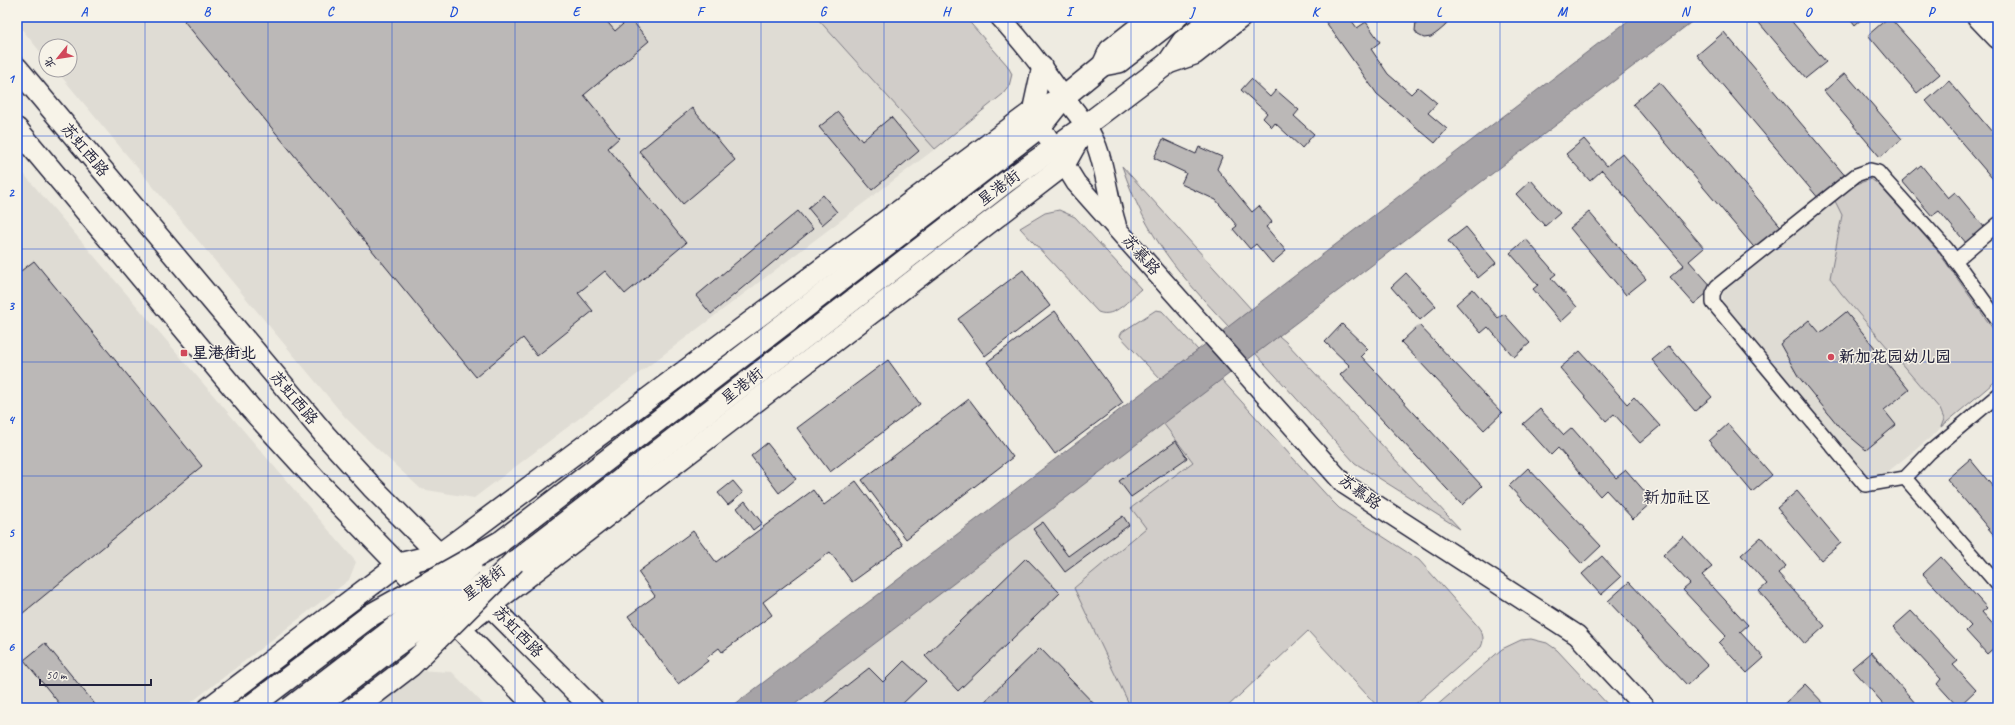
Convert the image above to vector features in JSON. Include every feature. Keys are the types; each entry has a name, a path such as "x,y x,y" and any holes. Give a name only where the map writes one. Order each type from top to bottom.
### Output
{"highway":[{"path":"249,708 372,615 499,543"},
{"path":"355,708 411,665 514,562"}],"main road":[{"name":"苏慕路","path":"1000,17 1042,66 1086,125 1097,146 1110,204 1118,229"},
{"path":"209,708 399,564 440,554 1036,120 1103,65 1110,50 1152,17"},
{"path":"1103,65 1119,62 1178,17"},
{"path":"1168,63 1183,41 1214,17"},
{"path":"459,629 1058,157 1086,125 1168,63 1194,54 1241,17"},
{"path":"1978,17 1998,38"},
{"path":"1036,120 1042,66"},
{"name":"苏虹西路","path":"17,68 325,435 372,486 491,604 592,708"},
{"name":"苏慕路","path":"1036,120 1058,157 1076,183 1344,484 1577,635 1644,708"},
{"name":"星港街","path":"290,708 386,635 499,543 861,264 1036,120"},
{"path":"17,129 252,410 317,481 442,608 459,629 537,708"},
{"name":"星港街","path":"315,708 394,647 514,562 874,283 1058,157"}],"street":[{"path":"1998,320 1955,261 1878,172 1870,170 1856,175 1717,286 1713,294 1713,302 1865,485 1905,478 1930,452 1998,395"},
{"path":"1955,261 1998,224"},
{"path":"1905,478 1998,585"}],"shaded area":[{"path":"17,17 816,17 935,149 474,498 421,489 345,417 63,78 78,78 78,38 38,38 38,49 17,23"},
{"path":"816,17 965,17 1007,65 1012,74 1009,86 1003,94 935,149"},
{"path":"1633,17 1698,17 790,708 730,708"},
{"path":"17,166 356,562 349,580 184,708 17,708"},
{"path":"1122,166 1251,309 1229,327 1180,271 1153,234 1131,191"},
{"path":"1871,179 1878,184 1937,250 1998,336 1998,379 1941,427 1944,419 1940,409 1841,293 1830,278 1842,215 1835,201 1854,185"},
{"name":"新加花园幼儿园","path":"1835,201 1842,215 1830,278 1841,293 1940,409 1944,419 1941,427 1936,433 1890,470 1880,476 1866,476 1724,304 1722,296 1726,286"},
{"path":"1059,210 1075,217 1141,289 1127,303 1110,313 1098,312 1020,228 1045,213"},
{"path":"1156,310 1162,311 1198,350 1160,379 1120,336 1122,332"},
{"path":"1279,336 1460,529 1355,463 1255,353"},
{"path":"1221,379 1339,508 1419,560 1481,631 1483,640 1481,647 1411,708 1379,708 1308,631 1226,708 1131,708 1074,588 1146,528 1131,508 1193,462 1163,423"},
{"path":"1163,423 1193,462 1131,508 1147,528 1074,588 1131,708 790,708"},
{"path":"1531,639 1547,643 1557,650 1611,708 1434,708 1502,649 1521,640"},
{"path":"417,670 452,672 487,708 369,708"}],"building":[{"path":"189,17 603,17 615,31 630,18 649,41 584,95 619,138 608,148 686,243 625,294 605,271 578,293 593,311 537,356 523,338 476,377 184,21"},
{"path":"1349,17 1357,28 1366,22 1380,42 1371,49 1388,74 1411,94 1418,87 1437,103 1428,113 1447,129 1435,143 1377,94 1323,18"},
{"path":"1408,17 1450,17 1445,26 1438,32 1431,37 1424,38 1418,35 1415,31 1416,21"},
{"path":"1754,17 1788,17 1826,62 1806,78"},
{"path":"1849,17 1864,17 1855,25"},
{"path":"1889,17 1940,74 1917,93 1868,35"},
{"path":"1724,32 1847,178 1820,200 1697,55"},
{"path":"1845,73 1902,139 1880,157 1824,91"},
{"path":"1251,79 1270,97 1276,90 1299,110 1294,116 1314,134 1302,148 1275,123 1272,127 1263,118 1267,113 1241,90"},
{"path":"1949,81 1998,139 1998,185 1926,101"},
{"path":"1659,82 1784,230 1758,252 1633,104"},
{"path":"692,108 735,160 683,204 639,151"},
{"path":"838,112 862,141 891,117 919,151 872,190 819,127"},
{"path":"1163,139 1196,154 1199,147 1222,157 1217,169 1252,212 1259,206 1272,222 1266,227 1286,251 1272,263 1256,244 1250,249 1233,229 1237,226 1216,200 1181,184 1186,173 1154,158"},
{"path":"1584,139 1607,166 1622,153 1704,248 1689,261 1713,288 1694,304 1670,277 1684,265 1602,170 1590,181 1566,154"},
{"path":"1921,165 1948,198 1955,192 1985,228 1967,244 1939,211 1932,216 1902,181"},
{"path":"1531,180 1560,213 1545,226 1516,194"},
{"path":"823,195 837,212 822,225 808,208"},
{"path":"798,211 813,229 711,314 696,296"},
{"path":"1589,212 1646,279 1626,295 1570,228"},
{"path":"1466,227 1496,263 1478,278 1448,241"},
{"path":"1526,239 1556,274 1551,278 1577,307 1561,322 1533,289 1538,285 1510,253"},
{"path":"34,261 202,466 17,618 17,274"},
{"path":"1023,270 1050,306 985,356 958,319"},
{"path":"1406,273 1436,306 1420,320 1391,287"},
{"path":"1473,289 1498,318 1504,314 1530,343 1514,357 1488,327 1481,333 1456,304"},
{"path":"1055,311 1123,403 1055,454 987,362"},
{"path":"1846,312 1909,390 1884,410 1896,425 1866,450 1841,429 1798,376 1780,344 1809,320 1820,333"},
{"path":"1342,324 1368,349 1361,356 1482,486 1462,505 1340,375 1350,366 1325,342"},
{"path":"1419,325 1502,413 1484,430 1401,342"},
{"path":"1669,346 1712,397 1695,411 1652,360"},
{"path":"1580,351 1627,404 1634,397 1660,426 1640,443 1614,414 1606,421 1560,368"},
{"path":"888,360 920,404 830,472 797,428"},
{"path":"969,399 1013,457 906,539 862,480"},
{"path":"1540,409 1564,435 1572,428 1616,478 1626,470 1653,501 1633,519 1606,490 1600,496 1558,448 1551,455 1523,424"},
{"path":"1728,424 1772,475 1752,492 1709,441"},
{"path":"1176,441 1187,458 1131,497 1119,481"},
{"path":"767,443 796,479 779,493 751,456"},
{"path":"1970,459 1998,493 1998,540 1947,479"},
{"path":"1528,468 1601,546 1582,564 1509,486"},
{"path":"733,481 743,493 728,505 718,493"},
{"path":"856,481 903,545 852,582 830,552 763,602 772,615 722,652 719,648 706,658 708,661 678,684 628,616 655,596 638,572 693,531 716,562 813,490 824,505"},
{"path":"1797,491 1841,543 1821,560 1777,508"},
{"path":"745,501 762,523 753,530 737,508"},
{"path":"1123,516 1129,525 1065,572 1033,529 1043,522 1068,556"},
{"path":"1683,536 1712,567 1702,575 1748,625 1740,632 1764,658 1747,673 1719,643 1726,636 1683,590 1690,584 1663,555"},
{"path":"1761,537 1786,566 1778,573 1825,626 1805,644 1759,591 1767,584 1741,555"},
{"path":"1602,556 1621,577 1601,595 1582,574"},
{"path":"1941,557 1987,608 1982,612 1998,630 1998,644 1987,654 1966,631 1971,626 1923,574"},
{"path":"1026,558 1060,593 958,691 925,656"},
{"path":"1629,582 1708,666 1687,685 1608,601"},
{"path":"1911,611 1958,661 1953,665 1976,690 1958,707 1937,684 1941,679 1893,627"},
{"path":"45,643 98,708 63,708 24,660"},
{"path":"1040,648 1098,708 978,708"},
{"path":"1871,652 1916,704 1911,708 1887,708 1852,668"},
{"path":"904,661 926,681 898,708 818,708 869,668 883,682"},
{"path":"1805,684 1828,708 1788,708 1784,704"}],"place":[{"name":"星港街北","path":"184,353"},
{"name":"新加花园幼儿园","path":"1831,357"}],"district":[{"name":"新加社区","path":"1677,497"}]}
